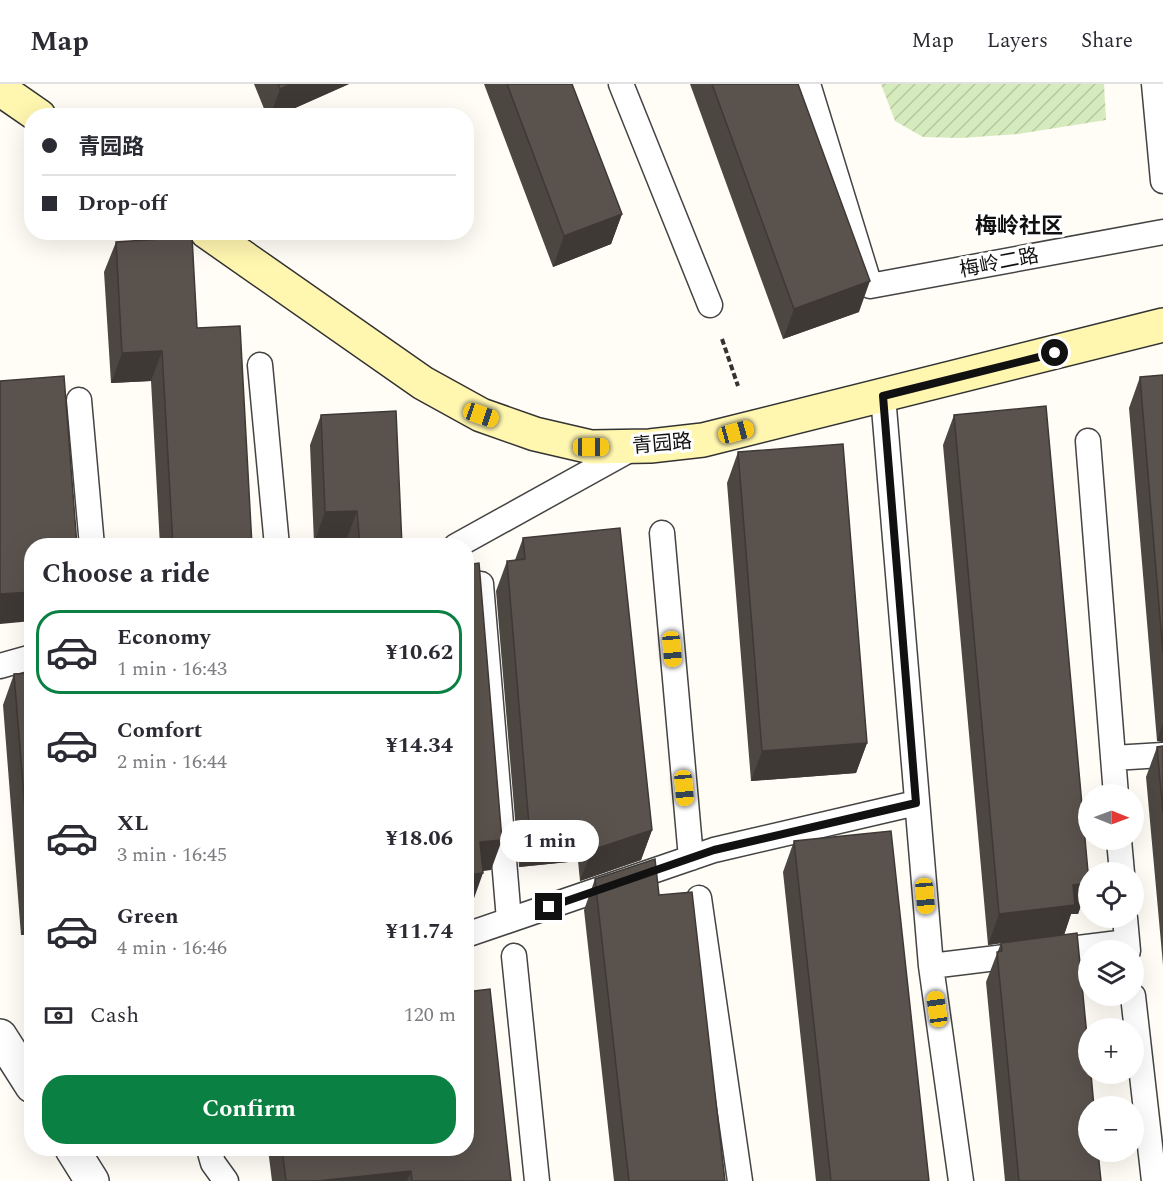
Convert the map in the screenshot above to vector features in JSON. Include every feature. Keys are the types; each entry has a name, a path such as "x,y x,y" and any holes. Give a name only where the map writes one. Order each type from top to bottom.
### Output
{"street":[{"path":"0,88 28,108"},
{"name":"青园路","path":"218,240 423,383 481,415 535,434 591,447 635,447 703,440 1163,326"},
{"path":"0,1036 24,1074"},
{"path":"76,1156 92,1181"}],"lane":[{"path":"621,84 710,304"},
{"name":"梅岭二路","path":"808,84 870,286 1163,231"},
{"path":"1154,84 1163,180"},
{"path":"260,365 276,538"},
{"path":"883,396 931,966 961,1181"},
{"path":"79,400 91,538"},
{"path":"1088,441 1115,784"},
{"path":"470,538 635,447"},
{"path":"662,533 691,858"},
{"path":"481,584 509,920"},
{"path":"0,666 24,659"},
{"path":"1113,758 1163,755"},
{"path":"474,932 714,850 916,803"},
{"path":"699,898 740,1181"},
{"path":"931,966 1078,952"},
{"path":"514,956 537,1181"},
{"path":"1134,1006 1154,1181"},
{"path":"211,1156 213,1163 226,1181"}],"path":[{"path":"710,304 752,427"}],"green space":[{"path":"881,84 1104,84 1106,120 1018,134 961,138 923,137 895,121"}],"building":[{"path":"278,84 291,84 280,89"},
{"path":"507,84 572,84 622,214 564,236"},
{"path":"712,84 798,84 870,281 794,309"},
{"path":"192,240 197,328 240,326 252,538 173,538 162,351 122,353 116,242"},
{"path":"1163,375 1163,654 1140,377"},
{"path":"64,376 76,538 24,538 24,592 0,594 0,381"},
{"path":"1046,406 1080,784 1078,784 1078,850 1086,850 1087,862 1078,862 1078,884 1073,885 1075,905 999,914 954,415"},
{"path":"396,411 402,538 359,538 357,511 325,512 321,415"},
{"path":"843,444 867,743 762,751 738,452"},
{"path":"620,528 652,830 592,850 589,830 530,837 507,561 525,559 523,538"},
{"path":"479,563 502,840 480,842 483,873 474,874 474,564"},
{"path":"24,673 24,797 14,674"},
{"path":"1163,746 1163,813 1157,747"},
{"path":"891,831 929,1181 831,1181 794,841"},
{"path":"655,859 659,895 692,892 725,1181 629,1181 595,879"},
{"path":"1077,933 1078,1006 1084,1006 1085,1018 1078,1018 1078,1084 1092,1084 1093,1096 1078,1096 1078,1162 1099,1162 1101,1181 1019,1181 997,952 1002,951 1001,943"},
{"path":"490,989 511,1181 412,1181 411,1171 317,1181 286,1181 283,1156 474,1156 474,991"}],"district":[{"name":"梅岭社区","path":"1019,225"}],"route":[{"path":"549,907 714,850 916,803 883,396 1055,353"}]}
